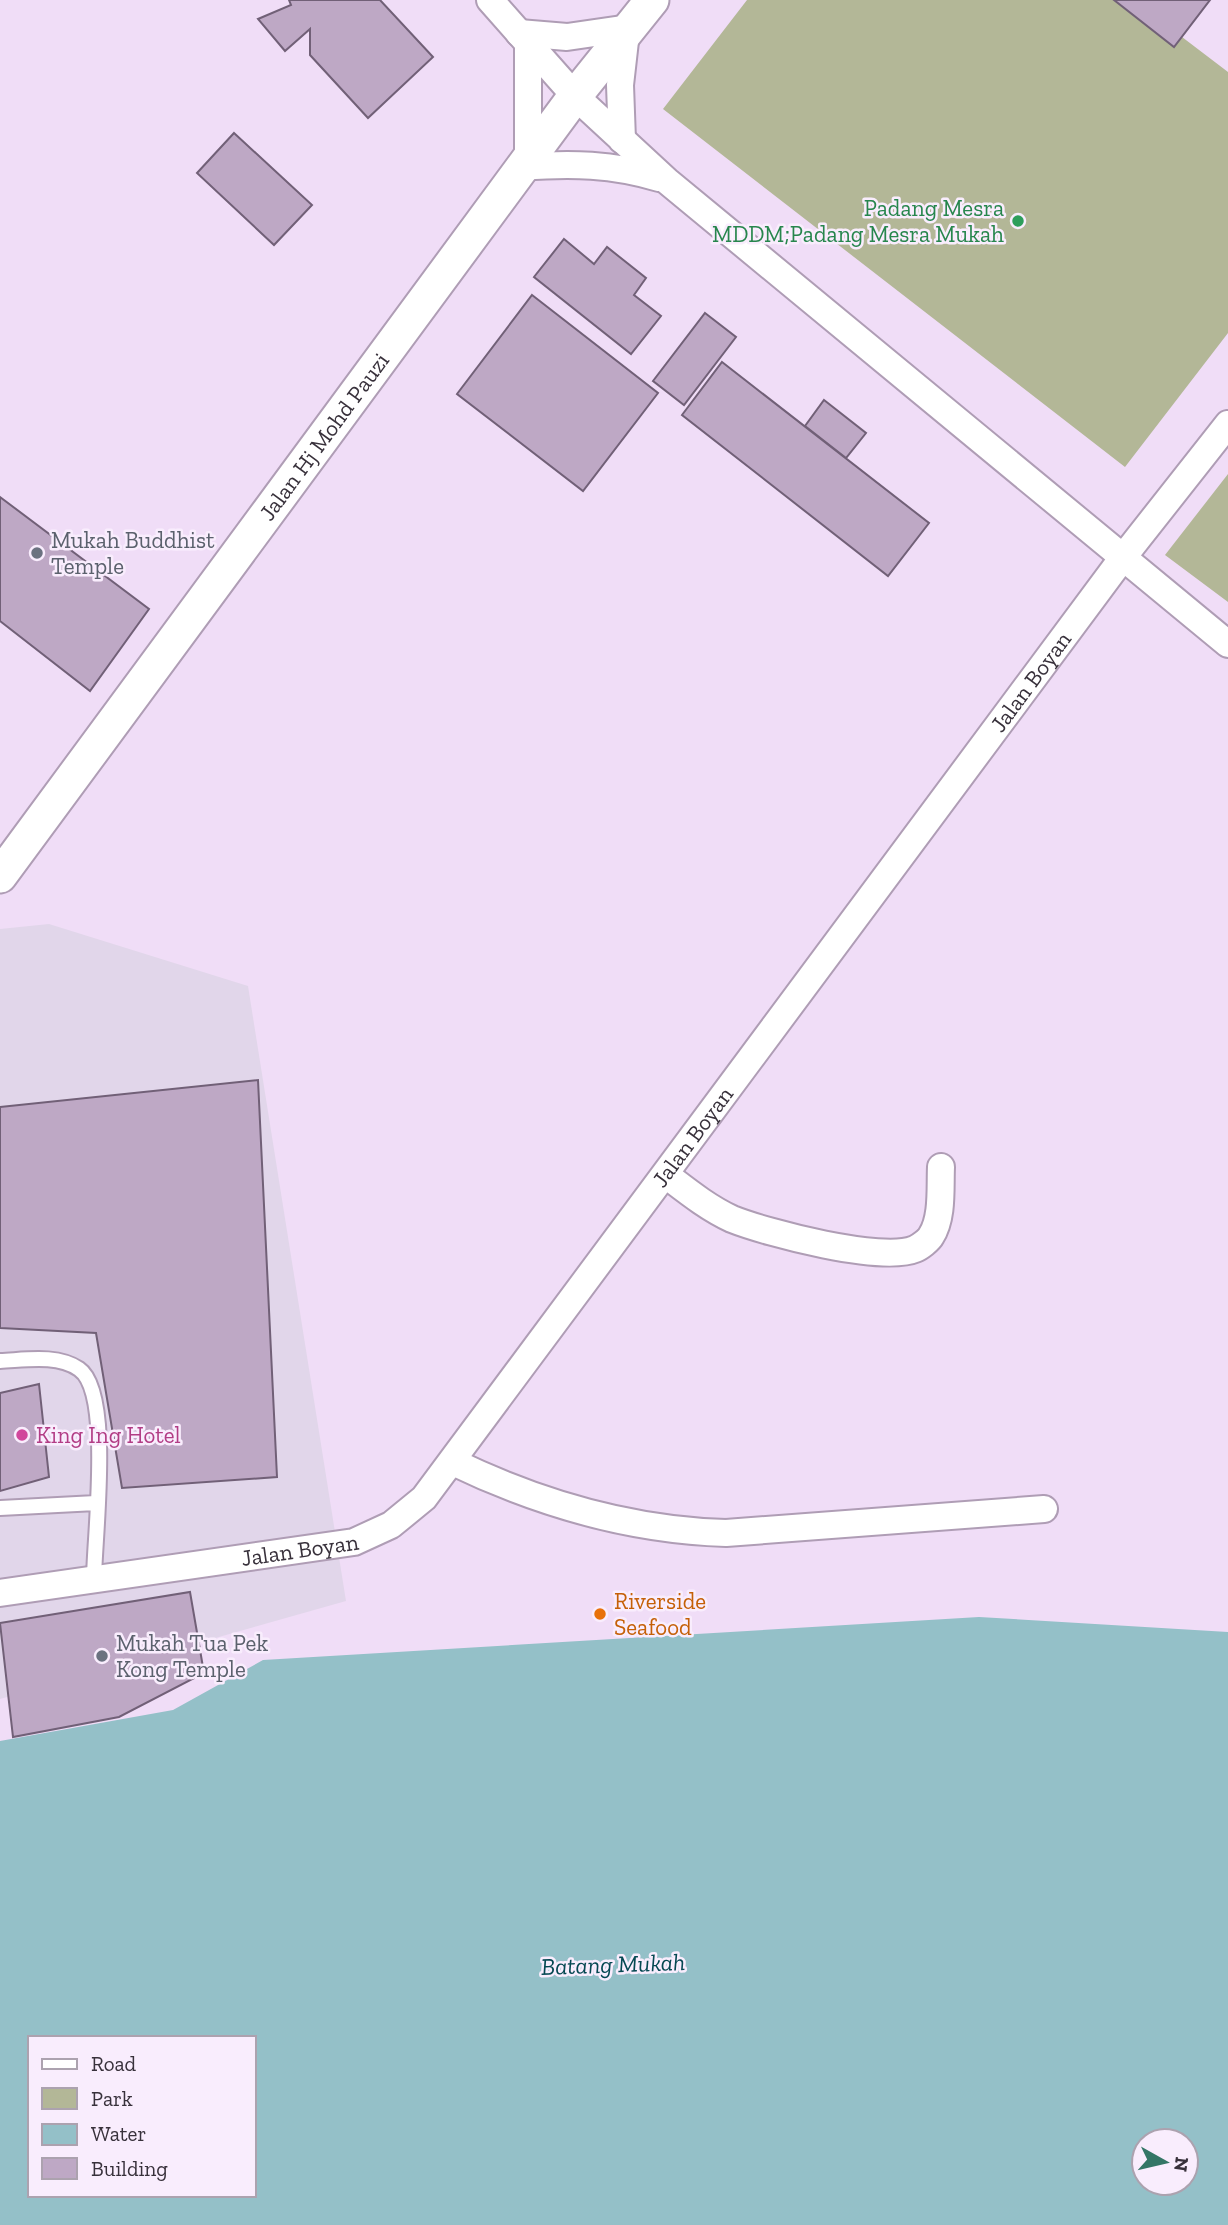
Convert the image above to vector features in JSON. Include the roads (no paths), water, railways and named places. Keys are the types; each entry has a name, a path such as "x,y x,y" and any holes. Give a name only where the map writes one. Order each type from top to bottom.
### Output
{"street":[{"path":"490,0 575,96 667,181 1228,644"},
{"name":"Jalan Hj Mohd Pauzi","path":"0,876 525,163 652,0"},
{"path":"524,38 567,37 628,30 620,85 622,140"},
{"path":"524,38 525,163 623,167 667,181"},
{"name":"Jalan Boyan","path":"0,1593 354,1542 391,1525 424,1498 1124,556 1228,424"},
{"path":"666,1175 702,1202 732,1218 777,1233 865,1250 898,1253 917,1249 932,1235 938,1215 941,1167"},
{"path":"453,1462 512,1490 551,1504 683,1532 726,1533 1044,1509"}],"lane":[{"path":"0,1361 54,1360 77,1367 92,1384 99,1434 93,1580"},
{"path":"0,1508 96,1503"}],"water":[{"name":"Batang Mukah","path":"979,1617 1228,1632 1228,2225 0,2225 0,1741 173,1710 263,1660"}],"place":[{"name":"Padang Mesra MDDM;Padang Mesra Mukah","path":"1018,221"},
{"name":"Mukah Buddhist Temple","path":"37,553"},
{"name":"King Ing Hotel","path":"22,1435"},
{"name":"Riverside Seafood","path":"600,1614"},
{"name":"Mukah Tua Pek Kong Temple","path":"102,1656"}]}
